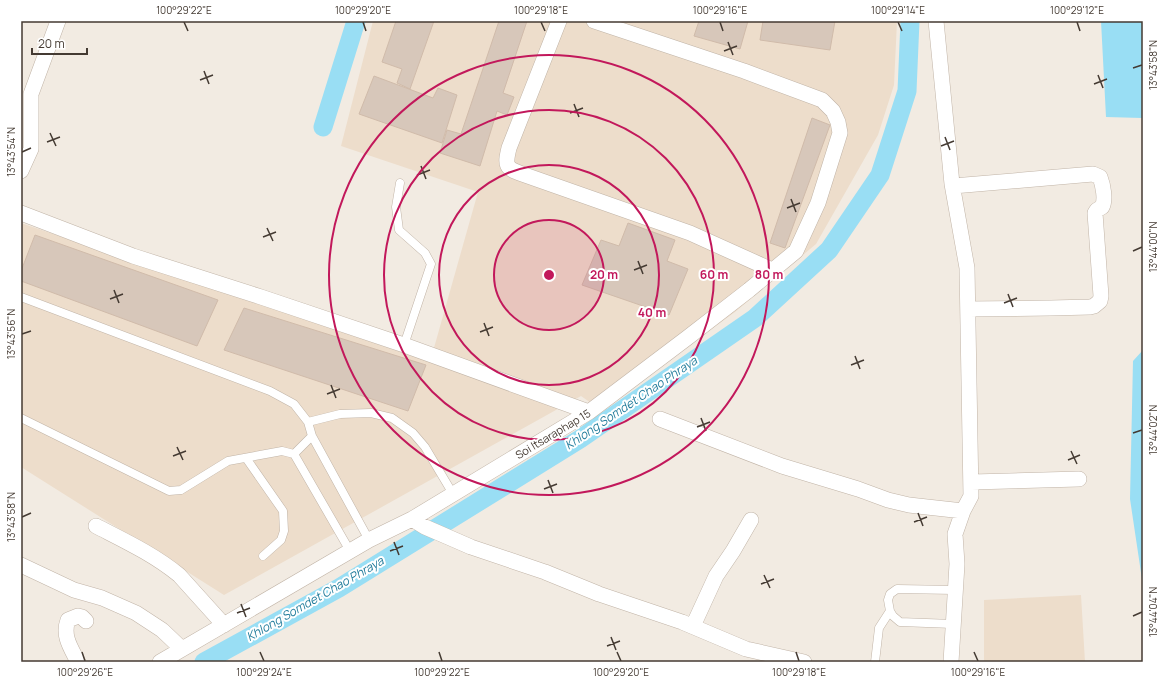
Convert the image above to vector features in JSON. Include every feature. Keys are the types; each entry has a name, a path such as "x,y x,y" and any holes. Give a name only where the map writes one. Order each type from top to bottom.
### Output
{"street":[{"path":"21,171 31,149 31,94 58,21"},
{"path":"559,21 509,148 506,161 510,168 514,171 690,233 772,270"},
{"name":"Soi Itsaraphap 15","path":"160,662 369,540 412,519 590,412 687,338 796,251 818,203 840,133 838,122 833,111 822,100 744,71 594,21"},
{"path":"936,21 953,186 967,268 968,308 972,482 971,496 963,511 955,534 957,564 951,662"},
{"path":"953,186 1093,174 1100,177 1103,195 1104,205 1095,212 1101,296 1100,301 1097,304 1090,307 968,308"},
{"path":"21,213 133,256 260,296 404,345 590,412"},
{"path":"660,420 782,466 858,489 888,500 908,505 963,511"},
{"path":"972,482 1079,479"},
{"path":"412,519 425,527 471,547 545,572 599,594 693,626 746,649 804,662"},
{"path":"693,626 716,576 751,520"},
{"path":"96,526 146,552 179,575 224,625"},
{"path":"21,565 74,590 102,598 136,613 162,630 182,649"},
{"path":"78,662 70,646 65,627 68,620 78,616 82,617 86,621"}],"lane":[{"path":"400,183 396,207 399,230 425,253 431,264 404,345"},
{"path":"21,297 270,391 294,404 308,422 312,436 369,540"},
{"path":"308,422 340,414 371,413 392,418 413,433 425,448 453,494"},
{"path":"21,418 169,491 181,490 228,461 282,451 294,454 350,551"},
{"path":"294,454 312,436"},
{"path":"246,458 283,511 284,532 281,540 263,556"},
{"path":"953,624 900,622 890,611 888,600 890,594 897,588 955,590"},
{"path":"875,662 879,628 890,611"}],"shaded area":[{"path":"373,21 897,21 894,85 878,135 816,244 735,312 601,410 581,396 224,595 21,467 21,223 430,362 478,192 341,146"},
{"path":"1081,595 1085,662 984,662 984,600"}],"water":[{"path":"1101,21 1143,21 1143,125 1142,118 1106,117"},
{"path":"1143,350 1143,586 1130,499 1133,361"}],"building":[{"path":"396,21 434,21 410,89 397,83 402,69 382,62"},
{"path":"499,21 527,21 503,93 514,97 507,115 497,111 480,166 440,153 447,130 461,134"},
{"path":"699,21 748,21 740,49 694,36"},
{"path":"763,21 835,21 830,50 760,40"},
{"path":"374,76 433,98 438,88 457,95 442,143 359,114"},
{"path":"812,118 830,125 785,248 770,243"},
{"path":"628,223 675,240 667,261 688,269 669,315 582,285 601,240 619,246"},
{"path":"35,235 218,300 197,346 21,281 21,271"},
{"path":"244,308 426,365 408,411 224,350"}],"waterway":[{"path":"323,127 356,21"},
{"name":"Khlong Somdet Chao Phraya","path":"204,662 339,588 580,439 755,318 829,250 880,175 907,91 910,21"}]}
